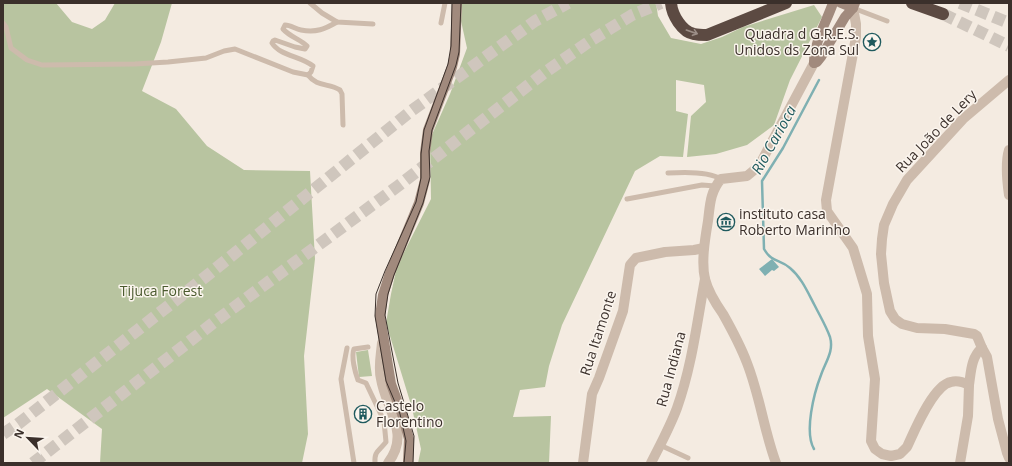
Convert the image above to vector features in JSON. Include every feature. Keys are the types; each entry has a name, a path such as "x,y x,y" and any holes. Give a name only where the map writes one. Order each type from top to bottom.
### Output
{"highway":[{"path":"671,3 671,8 682,28 694,34 707,35 786,3"},
{"path":"912,3 943,14"}],"street":[{"path":"408,463 409,439 391,384 380,319 383,295 397,254 419,203 425,180 425,154 428,130 452,67 456,44 457,3"},
{"path":"842,3 854,6"},
{"path":"776,463 747,362 713,298 705,279 704,248 712,195 718,182 747,176 759,166 814,63 821,57 845,17 854,6"},
{"path":"854,6 856,37 826,200 827,211 854,248 867,294 868,336 876,379 871,441 874,449 882,454 891,456 900,454 906,447 934,394 950,382 962,382 969,385"},
{"path":"832,7 836,15 845,17"},
{"path":"814,63 819,38 832,7"},
{"name":"Rua João de Lery","path":"982,348 977,336 974,334 945,329 917,328 902,324 895,319 890,310 884,283 881,254 884,225 892,204 907,180 963,119 1009,80"},
{"path":"1009,150 1007,155 1007,184 1009,195"},
{"name":"Rua Itamonte","path":"583,463 592,394 623,311 630,265 636,258 665,252 704,248"},
{"name":"Rua Indiana","path":"651,463 677,408 688,369 700,314 705,279"},
{"path":"383,335 380,370 381,380 399,437 398,445 388,463"},
{"path":"960,463 968,416 969,385 974,358 976,353 982,348 987,357 998,418 1009,458"}],"lane":[{"path":"310,3 322,13 337,22 373,24"},
{"path":"441,23 445,3"},
{"path":"854,6 887,21"},
{"path":"308,75 312,72 313,66 311,64 274,46 272,43 273,40 305,49 306,46 304,44 286,33 283,29 285,25 289,25 300,30 322,30 337,22"},
{"path":"3,23 6,27 11,48 27,60 42,65 135,64 168,62 206,58 224,51 235,49 293,72 308,75 312,81 340,90 342,94 343,125"},
{"path":"627,199 718,182 715,175 681,172 668,173"},
{"path":"368,347 354,348 353,352 358,380 366,383 384,421 386,442 378,449 375,456 375,463"},
{"path":"347,348 341,379 354,463"},
{"path":"660,445 688,458"}],"green space":[{"name":"Tijuca Forest","path":"3,3 56,3 72,22 92,29 105,20 115,3 172,3 161,42 142,91 176,109 207,146 244,170 310,171 315,259 304,356 308,434 302,463 100,463 102,429 47,389 3,418"},
{"path":"462,3 656,3 658,16 671,38 701,44 722,37 743,27 814,5 822,17 790,80 774,125 747,145 716,154 687,157 691,116 706,102 704,85 676,80 676,111 688,114 683,157 660,156 635,171 562,325 549,366 545,387 520,390 513,417 551,416 549,463 418,463 421,449 412,408 386,323 397,266 431,199 430,139 450,94 467,48 461,21"},
{"path":"368,350 372,376 359,377 356,352"}],"water":[{"path":"772,259 779,267 774,271 772,270 765,276 759,269"}],"waterway":[{"name":"Rio Carioca","path":"814,449 811,442 810,433 811,412 818,383 829,356 831,342 825,325 798,276 786,265 770,257 764,249 762,181 783,148 819,80"}],"tunnel":[{"path":"3,434 18,424 209,274 411,111 535,21 568,3"},
{"path":"33,463 217,320 398,186 544,73 590,41 632,15 661,3"},
{"path":"960,3 1009,23"},
{"path":"943,14 1009,46"}],"tram line":[{"path":"404,463 406,441 400,414 386,381 375,316 376,294 416,202 421,178 421,154 424,130 448,64 451,46 452,3"},
{"path":"413,463 414,436 398,383 385,315 388,294 394,275 423,203 430,177 429,151 432,130 456,65 459,52 461,3"}],"place":[{"name":"Quadra d G.R.E.S. Unidos ds Zona Sul","path":"872,42"},
{"name":"instituto casa Roberto Marinho","path":"726,222"},
{"name":"Castelo Florentino","path":"363,414"}]}
